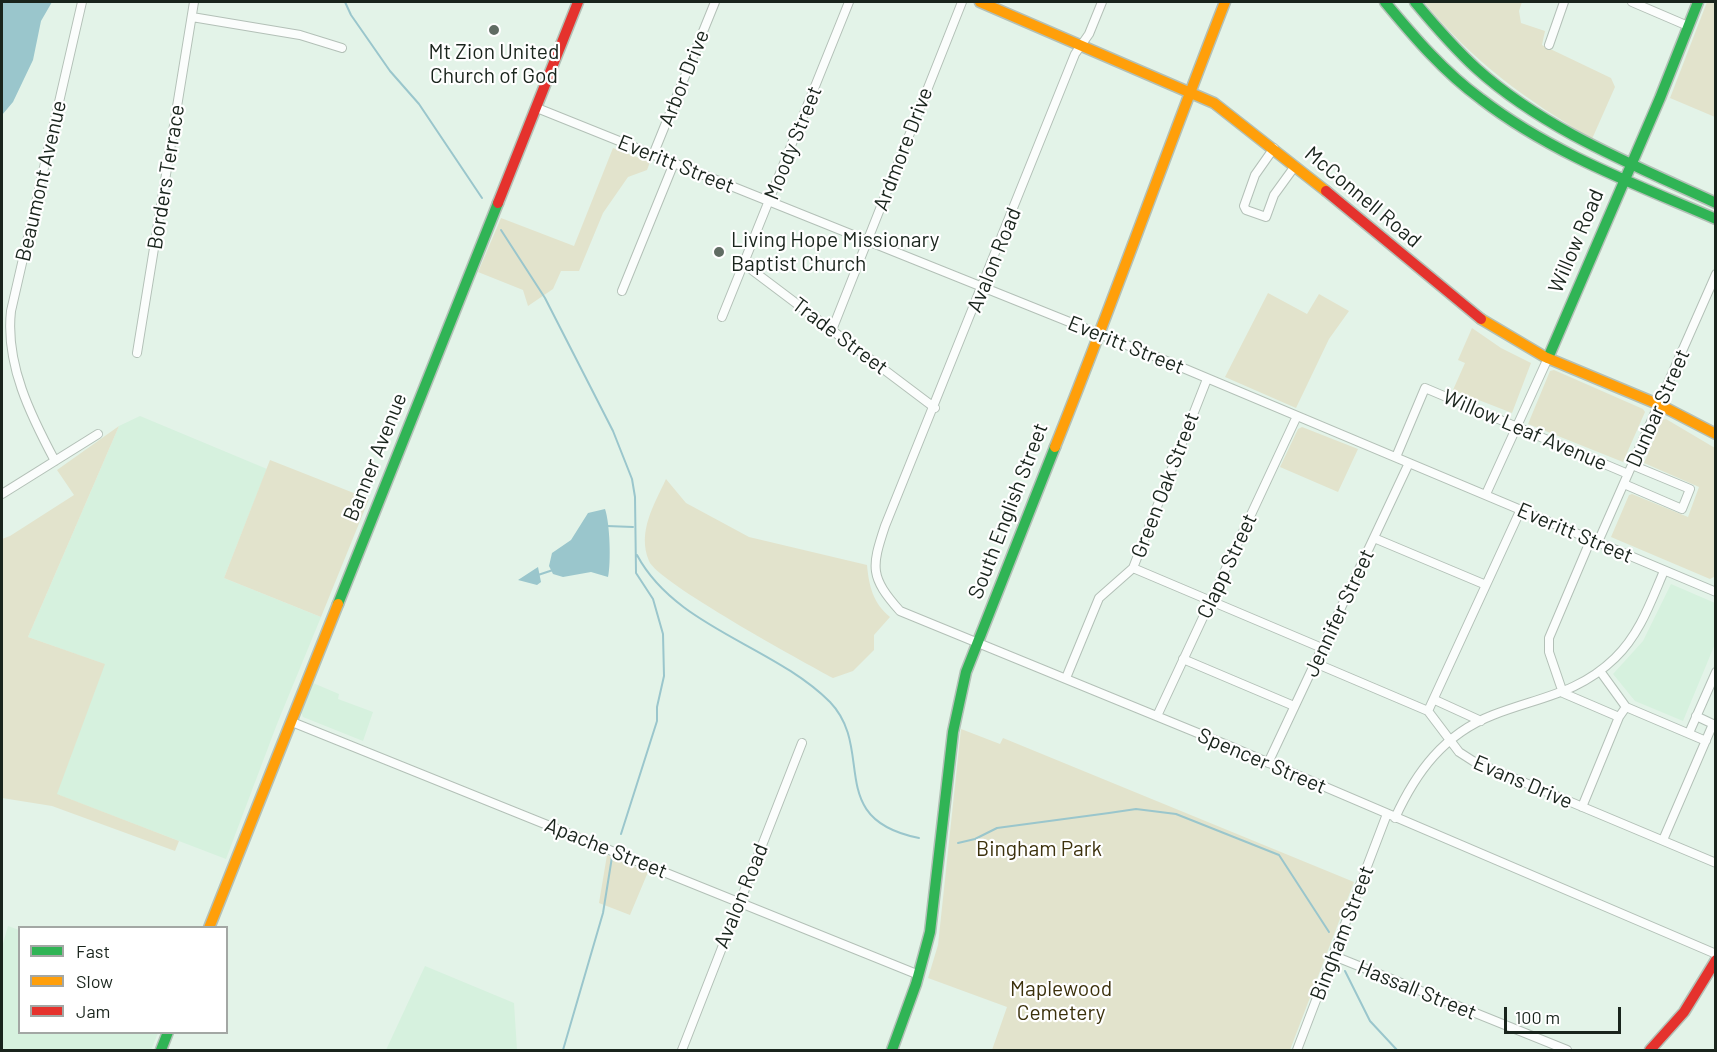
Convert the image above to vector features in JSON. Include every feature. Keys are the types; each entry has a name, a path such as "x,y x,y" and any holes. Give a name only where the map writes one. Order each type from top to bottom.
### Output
{"street":[{"name":"Beaumont Avenue","path":"55,461 27,409 9,332 82,2"},
{"name":"Borders Terrace","path":"137,353 194,2"},
{"name":"Banner Avenue","path":"209,926 578,2"},
{"name":"Arbor Drive","path":"653,155 715,2"},
{"name":"Moody Street","path":"722,317 849,2"},
{"name":"Ardmore Drive","path":"832,330 962,2"},
{"name":"McConnell Road","path":"980,2 1189,91 1230,113 1490,327 1548,358 1659,405 1716,434"},
{"name":"Avalon Road","path":"888,521 1075,54 1089,34 1102,2"},
{"name":"South English Street","path":"892,1050 919,975 933,914 954,722 960,690 1100,334 1189,91 1225,2"},
{"path":"1385,2 1439,64 1489,106 1535,136 1624,179 1716,219"},
{"path":"1415,2 1450,44 1491,79 1538,114 1571,134 1630,164 1716,203"},
{"path":"1549,45 1564,2"},
{"path":"1632,2 1688,26"},
{"name":"Willow Road","path":"1486,494 1548,358 1660,98 1698,2"},
{"path":"192,17 300,35 342,48"},
{"name":"Everitt Street","path":"537,108 1100,334 1486,494 1664,571 1714,589"},
{"path":"1274,148 1255,175 1244,206 1246,210 1266,217 1274,195 1295,166"},
{"path":"622,291 674,163"},
{"name":"Trade Street","path":"744,264 935,408"},
{"name":"Dunbar Street","path":"1563,693 1549,652 1550,638 1624,484 1716,274"},
{"name":"Green Oak Street","path":"1066,678 1099,598 1133,568 1207,379"},
{"name":"Willow Leaf Avenue","path":"1396,457 1425,388 1628,474"},
{"name":"Clapp Street","path":"1157,716 1297,416"},
{"path":"2,494 98,434"},
{"name":"Jennifer Street","path":"1268,763 1409,462"},
{"path":"1624,484 1682,509 1690,489 1632,465"},
{"path":"1315,663 1428,711 1521,509"},
{"name":"Spencer Street","path":"888,521 875,556 879,587 900,611 1157,716 1716,954"},
{"path":"1374,538 1486,585"},
{"path":"1133,568 1322,648"},
{"path":"1395,818 1420,771 1450,741 1481,721 1563,693 1600,671 1634,635 1664,571"},
{"path":"1183,659 1294,706"},
{"path":"1600,671 1626,707 1706,741"},
{"path":"1689,733 1716,672"},
{"path":"1563,693 1619,717"},
{"name":"Evans Drive","path":"1435,700 1481,721"},
{"path":"1582,807 1619,717 1626,707"},
{"name":"Evans Drive","path":"1428,711 1459,752 1473,761 1716,863"},
{"path":"1663,840 1713,724 1696,716"},
{"name":"Apache Street","path":"292,722 919,975"},
{"name":"Avalon Road","path":"682,1050 802,743"},
{"name":"Bingham Street","path":"1297,1050 1387,814"},
{"name":"Hassall Street","path":"1334,956 1567,1050"},
{"path":"1650,1050 1684,1012 1716,960"},
{"path":"161,1050 167,1034"}],"shaded area":[{"path":"140,416 267,469 224,578 321,617 277,724 226,859 56,794 104,664 28,637 119,426"},
{"path":"1671,584 1715,603 1715,644 1683,721 1635,701 1613,674 1643,641"},
{"path":"313,683 339,694 338,699 373,712 363,741 303,717 301,712"},
{"path":"8,926 18,930 18,1034 158,1034 151,1050 2,1050 2,947"},
{"path":"425,966 514,1003 517,1050 386,1050"}],"green space":[{"path":"1424,2 1522,2 1519,11 1521,23 1545,31 1542,45 1611,78 1615,87 1592,139 1544,109 1501,78 1462,43"},
{"path":"1707,2 1715,2 1715,117 1670,98"},
{"path":"613,148 650,162 647,170 628,177 603,213 579,271 561,271 553,289 528,306 523,290 478,272 501,218 574,246"},
{"path":"1268,293 1307,314 1319,294 1349,311 1329,339 1296,408 1225,377"},
{"path":"1472,328 1501,348 1531,363 1512,413 1453,390 1465,363 1458,360"},
{"path":"1554,370 1643,409 1645,412 1623,462 1528,424 1550,371"},
{"path":"1666,419 1715,448 1716,576 1710,579 1611,537 1629,495 1632,494 1688,517 1699,487 1644,463 1662,420"},
{"path":"119,426 28,637 105,664 57,794 179,841 175,851 52,806 2,798 2,539 74,495 57,470"},
{"path":"1302,427 1358,449 1338,492 1280,467 1298,429"},
{"path":"270,460 369,499 321,617 224,578"},
{"path":"666,479 686,503 749,537 867,565 873,594 884,612 890,617 874,635 874,650 853,671 833,678 734,622 677,586 658,571 649,561 645,540 648,519"},
{"name":"Bingham Park","path":"961,729 1000,744 1003,738 1354,882 1290,1050 992,1050 1007,1007 928,978 938,945"},
{"path":"607,855 648,872 630,915 599,903"}],"water":[{"path":"2,2 52,2 41,21 33,60 13,102 2,115"},
{"path":"605,509 610,543 608,577 591,572 563,577 553,574 549,566 552,553 571,540 588,513"},
{"path":"538,567 541,582 537,585 518,580"}],"waterway":[{"path":"345,2 351,15 390,71 419,104 482,198"},
{"path":"501,230 545,298 613,431 632,479 635,497 636,573 653,599 663,634 664,676 657,707 657,721 621,834"},
{"path":"607,526 633,527"},
{"path":"637,555 654,580 676,601 700,619 807,682 830,702 843,721 850,741 861,799 871,815 890,829 919,838"},
{"path":"538,575 553,570"},
{"path":"958,843 975,839 997,828 1136,809 1176,814 1279,855 1329,932"},
{"path":"563,1050 603,913 612,857"},
{"path":"1345,971 1370,1021 1397,1050"}],"traffic: fast":[{"path":"1385,2 1442,66 1467,89 1508,118 1536,136 1594,166 1716,219"},
{"path":"1415,2 1460,53 1503,91 1591,145 1716,203"},
{"path":"1548,358 1660,98 1698,2"},
{"path":"338,604 498,203"},
{"path":"892,1050 916,984 930,932 953,732 966,672 1055,447"},
{"path":"161,1050 167,1034"}],"traffic: slow":[{"path":"980,2 1214,103 1326,191"},
{"path":"1055,447 1225,2"},
{"path":"1481,319 1545,357 1660,405 1716,434"},
{"path":"210,926 338,604"}],"traffic: jam":[{"path":"498,203 578,2"},
{"path":"1326,191 1481,319"},
{"path":"1650,1050 1684,1012 1716,960"}],"place":[{"name":"Mt Zion United Church of God","path":"494,30"},
{"name":"Living Hope Missionary Baptist Church","path":"719,252"}],"park label":[{"name":"Maplewood Cemetery","path":"1061,1001"}]}
